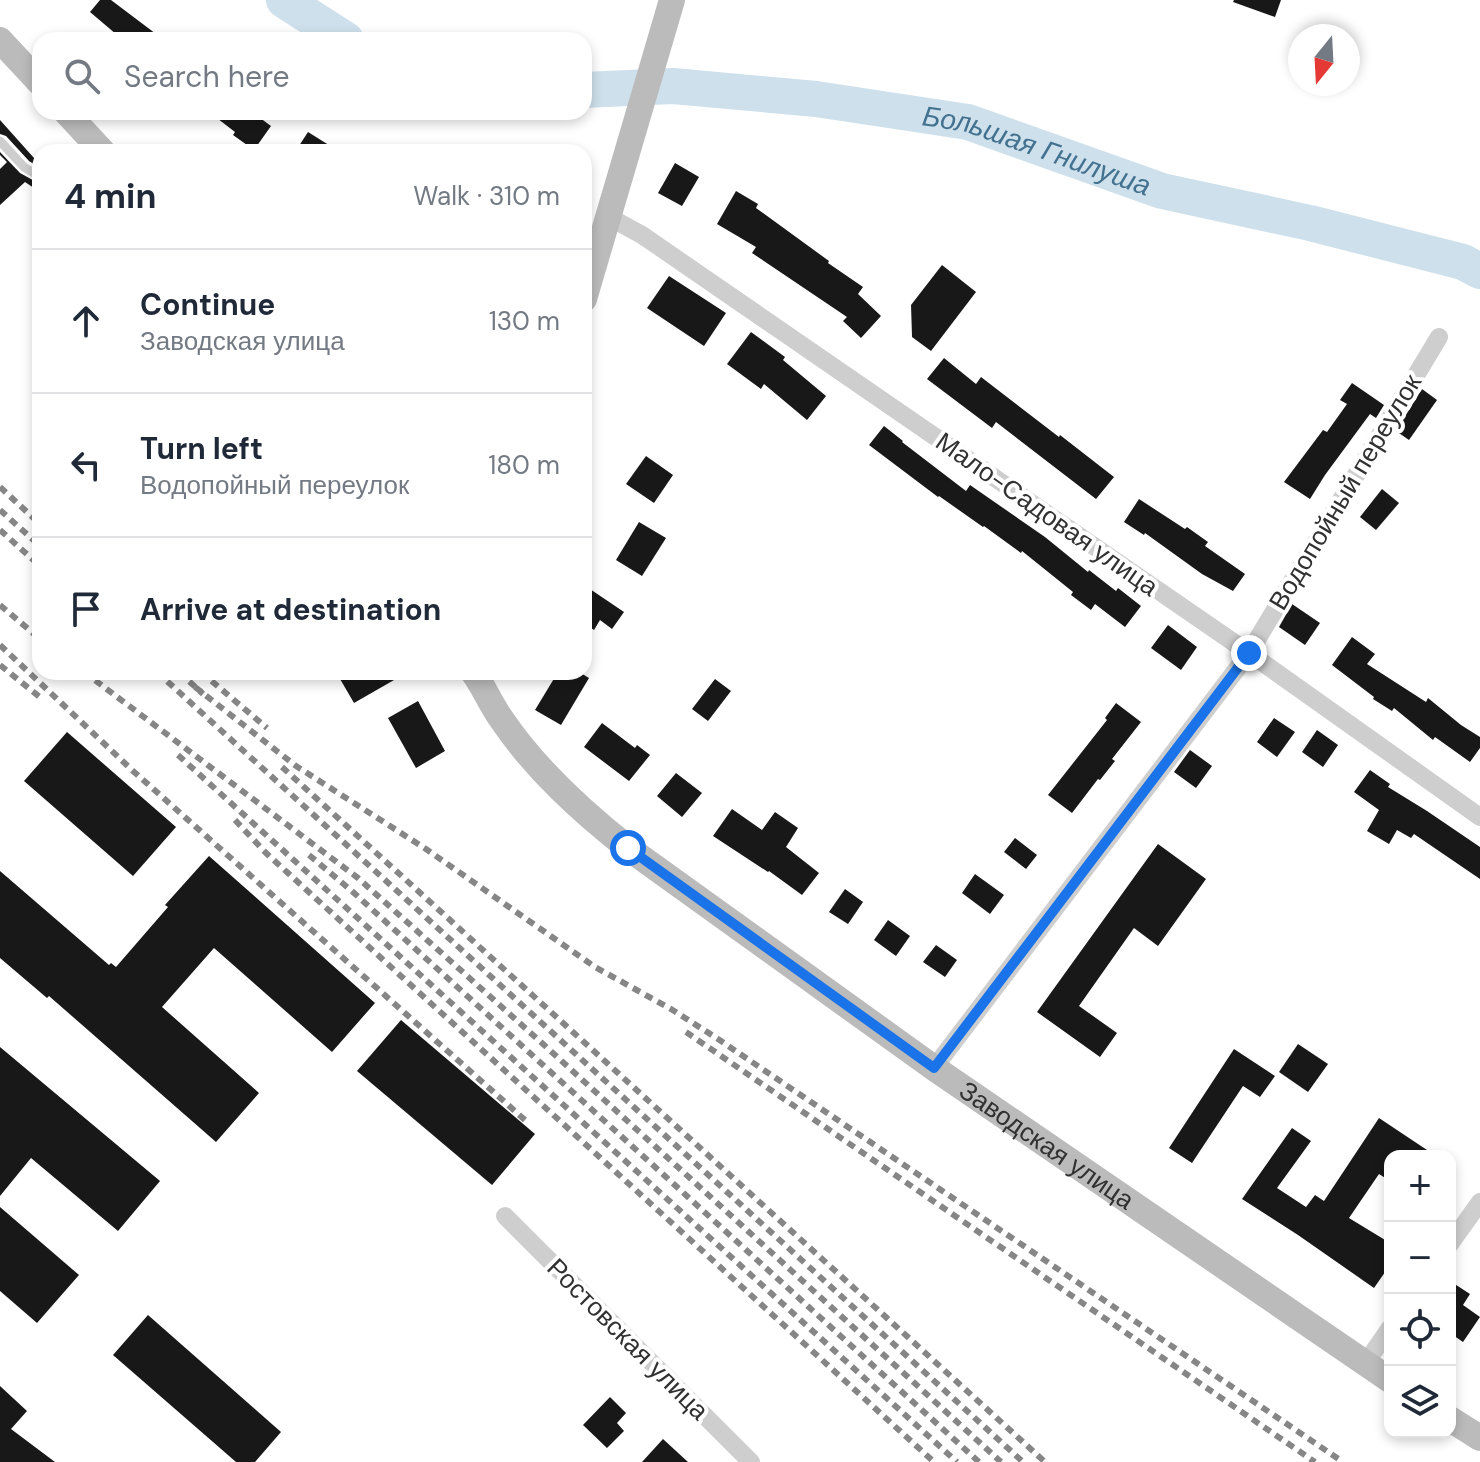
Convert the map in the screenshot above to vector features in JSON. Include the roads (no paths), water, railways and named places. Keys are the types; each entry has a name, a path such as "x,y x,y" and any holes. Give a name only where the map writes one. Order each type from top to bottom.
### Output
{"main road":[{"path":"592,273 672,0"},
{"path":"0,40 32,74"},
{"path":"73,120 96,144"},
{"name":"Заводская улица","path":"481,680 502,720 543,771 593,821 672,882 934,1068 1384,1376"},
{"path":"1456,1423 1480,1438"}],"street":[{"name":"Мало-Садовая улица","path":"609,217 642,235 1249,653 1480,817"},
{"name":"Водопойный переулок","path":"934,1068 1249,653 1439,337"},
{"path":"1456,1236 1480,1202"},
{"name":"Ростовская улица","path":"505,1216 751,1462"},
{"path":"1365,1364 1384,1337"}],"lane":[{"path":"0,141 32,172"}],"waterway":[{"name":"Большая Гнилуша","path":"284,0 334,32"},
{"name":"Большая Гнилуша","path":"592,90 673,86 816,99 968,122 1162,191 1310,223 1463,262 1480,271"}],"railway":[{"path":"0,487 32,517"},
{"path":"0,510 32,539"},
{"path":"0,530 32,559"},
{"path":"0,605 32,632"},
{"path":"0,645 32,675"},
{"path":"0,665 41,698"},
{"path":"37,680 132,770 525,1120"},
{"path":"95,680 358,878 1001,1462"},
{"path":"166,680 1023,1462"},
{"path":"188,680 203,694"},
{"path":"210,680 267,728"},
{"path":"195,687 296,766 426,849 595,967 718,1039 1343,1462"},
{"path":"178,755 957,1462"},
{"path":"282,767 1045,1462"},
{"path":"235,820 266,853 934,1462"},
{"path":"309,855 979,1462"},
{"path":"686,1032 1315,1462"}]}
